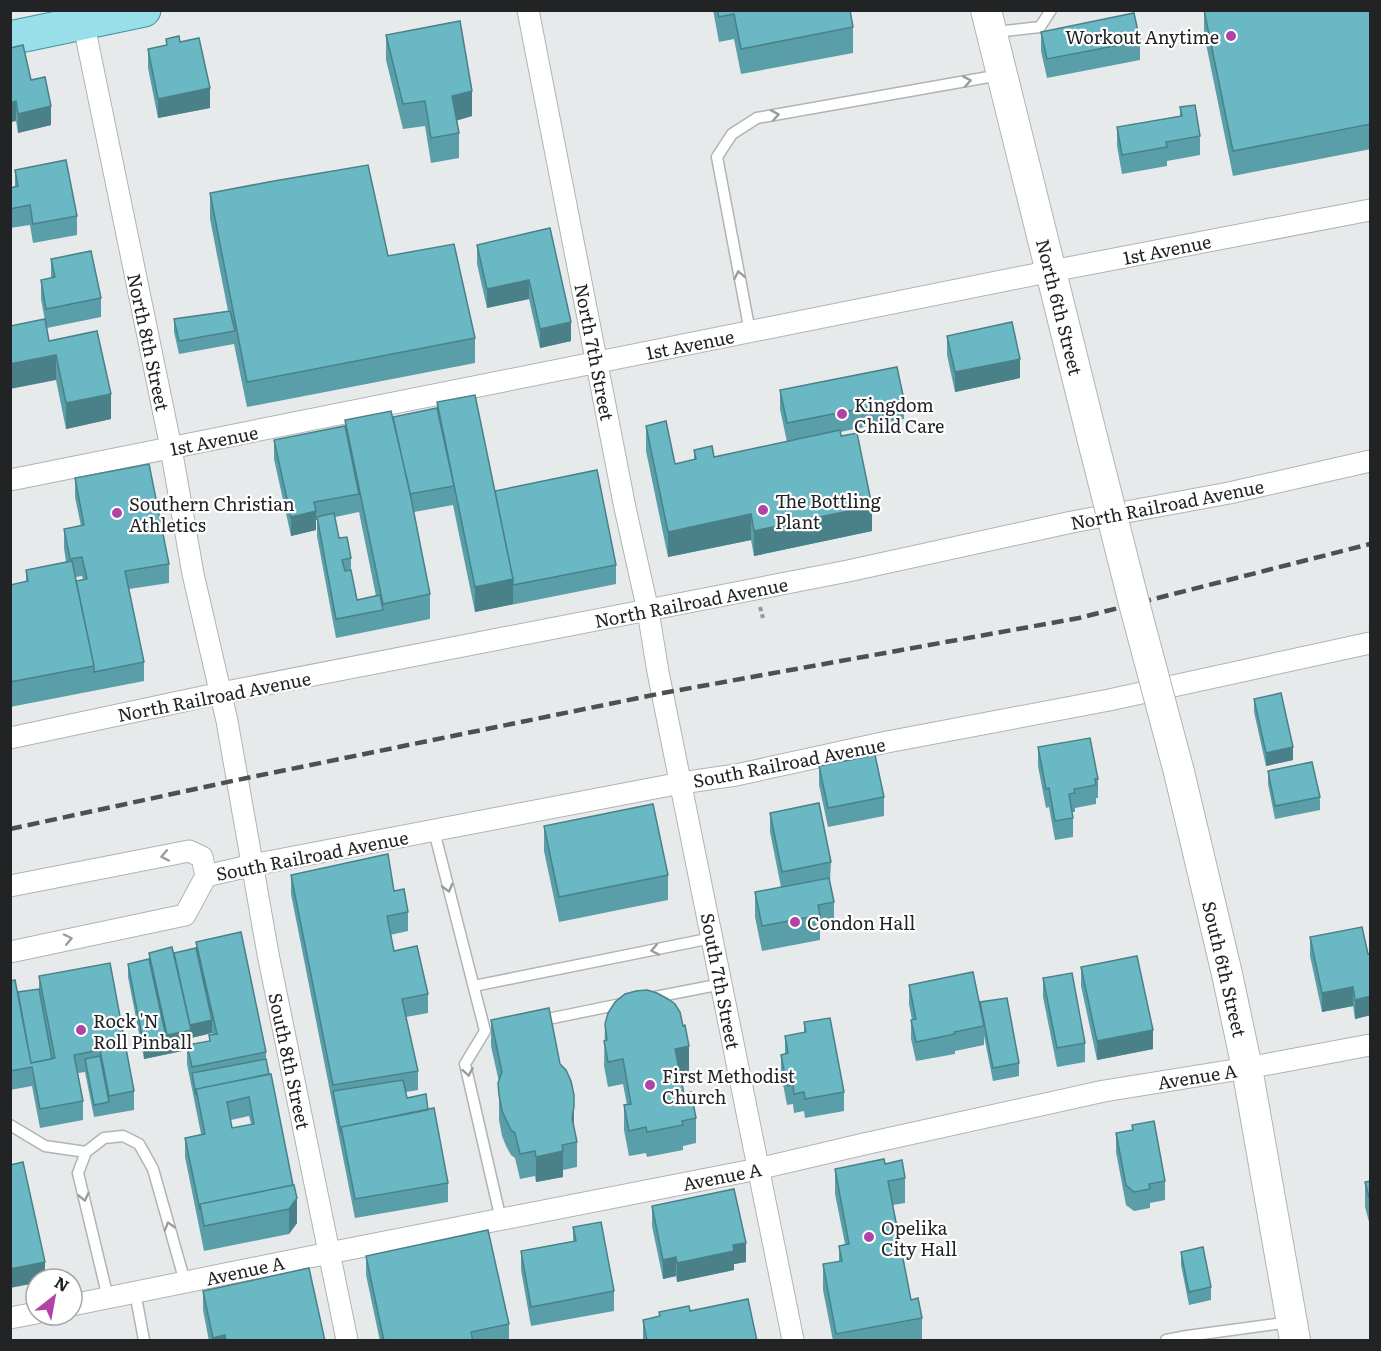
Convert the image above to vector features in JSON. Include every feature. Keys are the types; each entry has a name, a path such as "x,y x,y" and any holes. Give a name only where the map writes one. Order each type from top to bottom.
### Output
{"main road":[{"path":"10,38 82,17 144,10"}],"street":[{"name":"North 7th Street","path":"528,10 663,693"},
{"name":"North 8th Street","path":"82,17 171,448 193,574 221,693 237,780"},
{"name":"North 6th Street","path":"989,21 1134,603"},
{"name":"1st Avenue","path":"10,480 1371,210"},
{"name":"North Railroad Avenue","path":"10,738 221,693 848,571 1072,522 1229,493 1371,461"},
{"name":"South 6th Street","path":"1134,603 1179,772 1248,1068 1293,1331"},
{"name":"South Railroad Avenue","path":"206,876 681,783 736,775 887,742 1109,700 1371,643"},
{"name":"South 7th Street","path":"663,693 793,1341"},
{"name":"South 8th Street","path":"237,780 271,965 347,1341"},
{"name":"South Railroad Avenue","path":"10,886 189,851 202,857 206,876 184,915 10,952"},
{"name":"Avenue A","path":"84,1303 758,1169 1104,1091 1371,1045"}],"lane":[{"path":"989,21 1040,27 1051,10"},
{"path":"750,332 717,157 732,134 757,118 1002,74"},
{"path":"434,831 474,986 490,1030 465,1064 501,1220"},
{"path":"474,986 712,939"},
{"path":"530,1022 722,984"},
{"path":"10,1125 45,1146 86,1152"},
{"path":"108,1298 78,1173 86,1152 105,1138 123,1136 139,1144 153,1169 185,1282"},
{"path":"135,1293 144,1341"},
{"path":"1166,1341 1293,1331"}],"building":[{"path":"717,10 850,10 853,27 741,49 734,14 719,17"},
{"path":"1204,10 1371,10 1371,124 1233,151"},
{"path":"1134,13 1140,41 1047,59 1041,32"},
{"path":"460,21 472,91 452,96 459,133 431,138 425,101 403,104 386,35"},
{"path":"179,36 180,42 199,38 210,88 158,99 148,49 167,45 166,39"},
{"path":"23,45 31,80 45,77 51,106 18,114 16,101 10,103 10,48"},
{"path":"1195,105 1200,136 1166,142 1167,147 1122,155 1117,127 1182,116 1180,107"},
{"path":"66,160 77,216 33,224 30,205 10,209 10,188 18,186 15,170"},
{"path":"368,165 388,256 454,244 475,338 247,382 210,193"},
{"path":"550,228 571,322 540,329 529,280 487,289 477,245"},
{"path":"91,251 101,298 46,309 41,280 55,277 51,259"},
{"path":"230,311 235,331 179,341 174,319"},
{"path":"45,319 49,341 97,331 111,394 66,403 56,355 10,364 10,326"},
{"path":"1012,322 1020,359 955,372 947,336"},
{"path":"897,367 904,400 787,423 780,390"},
{"path":"475,395 513,579 475,587 437,402"},
{"path":"437,408 454,486 410,494 393,417"},
{"path":"391,411 430,594 383,604 345,420"},
{"name":"The Bottling Plant","path":"666,421 675,464 696,459 694,450 712,446 714,457 840,430 841,436 857,433 872,506 754,531 751,514 668,532 646,426"},
{"path":"345,426 359,494 314,502 316,511 291,517 274,440"},
{"path":"149,464 169,564 125,571 144,662 94,672 76,581 87,579 82,557 70,559 64,529 84,525 75,478"},
{"path":"597,470 616,565 513,585 495,491"},
{"path":"334,513 339,538 347,537 351,558 342,560 345,571 351,570 357,600 380,595 383,610 336,619 317,517"},
{"path":"72,561 94,666 10,682 10,585 28,581 26,570"},
{"path":"1281,693 1293,747 1266,753 1254,699"},
{"path":"1090,738 1098,779 1095,779 1096,785 1074,789 1075,793 1069,794 1073,818 1055,821 1038,747"},
{"path":"875,755 884,797 828,808 819,766"},
{"path":"1312,762 1320,797 1275,806 1268,771"},
{"path":"819,803 831,862 782,872 770,813"},
{"path":"653,804 668,875 559,897 544,826"},
{"path":"388,854 394,891 404,889 408,912 387,916 394,951 417,946 428,994 402,999 418,1071 333,1085 291,875"},
{"path":"829,878 834,902 818,905 820,915 762,926 755,892"},
{"path":"1362,927 1368,954 1371,953 1371,996 1355,1000 1353,987 1322,993 1310,937"},
{"path":"241,932 266,1052 192,1067 187,1045 210,1041 209,1035 217,1034 196,942"},
{"path":"172,947 191,1030 167,1035 149,953"},
{"path":"196,948 212,1020 190,1025 174,953"},
{"path":"1137,956 1153,1030 1097,1041 1081,967"},
{"path":"149,959 167,1041 144,1046 128,964"},
{"path":"110,963 134,1091 109,1096 100,1050 74,1055 83,1101 40,1109 32,1067 10,1071 10,981 15,980 31,1063 55,1058 39,976"},
{"path":"973,972 984,1026 916,1042 911,1020 916,1019 909,985"},
{"path":"1072,973 1085,1043 1057,1048 1043,978"},
{"path":"39,989 52,1059 31,1063 18,992"},
{"name":"First Methodist Church","path":"647,990 675,1004 680,1012 683,1026 685,1025 689,1046 675,1049 684,1094 691,1092 696,1118 682,1121 683,1125 647,1132 646,1127 629,1131 624,1105 631,1104 623,1059 608,1062 604,1041 607,1040 605,1024 608,1013 615,1002 625,994"},
{"path":"1007,998 1019,1063 993,1068 980,1002"},
{"path":"549,1008 560,1064 571,1081 574,1095 572,1118 577,1142 562,1145 563,1151 536,1157 535,1151 520,1154 515,1133 511,1130 502,1111 498,1083 502,1072 491,1020"},
{"path":"830,1018 844,1092 805,1099 804,1092 794,1094 793,1085 787,1086 781,1055 788,1053 785,1036 806,1032 804,1022"},
{"path":"100,1056 109,1102 94,1105 85,1059"},
{"path":"266,1059 269,1074 196,1089 196,1095 192,1073"},
{"path":"271,1074 293,1185 200,1204 200,1210 185,1138 205,1134 196,1089","holes":["249,1097 254,1124 232,1128 227,1102"]},
{"path":"403,1080 407,1098 426,1094 428,1110 341,1127 341,1133 333,1091"},
{"path":"434,1108 448,1183 355,1199 341,1127"},
{"path":"1154,1121 1165,1181 1149,1184 1150,1189 1134,1192 1126,1185 1116,1133 1133,1130 1132,1125"},
{"name":"Opelika City Hall","path":"884,1159 885,1164 902,1160 905,1178 888,1181 911,1300 918,1298 922,1318 836,1334 823,1264 842,1261 839,1246 849,1244 835,1169"},
{"path":"23,1162 45,1262 10,1269 10,1165"},
{"path":"1371,1181 1371,1204 1365,1182"},
{"path":"294,1185 297,1198 289,1209 204,1226 200,1204"},
{"path":"734,1189 746,1243 733,1245 734,1251 677,1263 676,1257 663,1260 652,1206"},
{"path":"601,1222 614,1291 531,1307 521,1251 576,1241 573,1227"},
{"path":"488,1230 509,1324 471,1332 473,1341 384,1341 366,1256"},
{"path":"1203,1247 1211,1287 1189,1292 1181,1252"},
{"path":"309,1268 325,1341 226,1341 225,1335 213,1338 203,1291"},
{"path":"748,1299 757,1341 647,1341 643,1320 660,1316 659,1312 689,1306 690,1311"}],"railway":[{"path":"10,829 663,693 1079,618 1370,544"}],"place":[{"name":"Workout Anytime","path":"1231,36"},
{"name":"Kingdom Child Care","path":"842,414"},
{"name":"The Bottling Plant","path":"763,510"},
{"name":"Southern Christian Athletics","path":"117,513"},
{"name":"Condon Hall","path":"795,922"},
{"name":"Rock 'N Roll Pinball","path":"81,1030"},
{"name":"First Methodist Church","path":"650,1085"},
{"name":"Opelika City Hall","path":"869,1237"}]}
